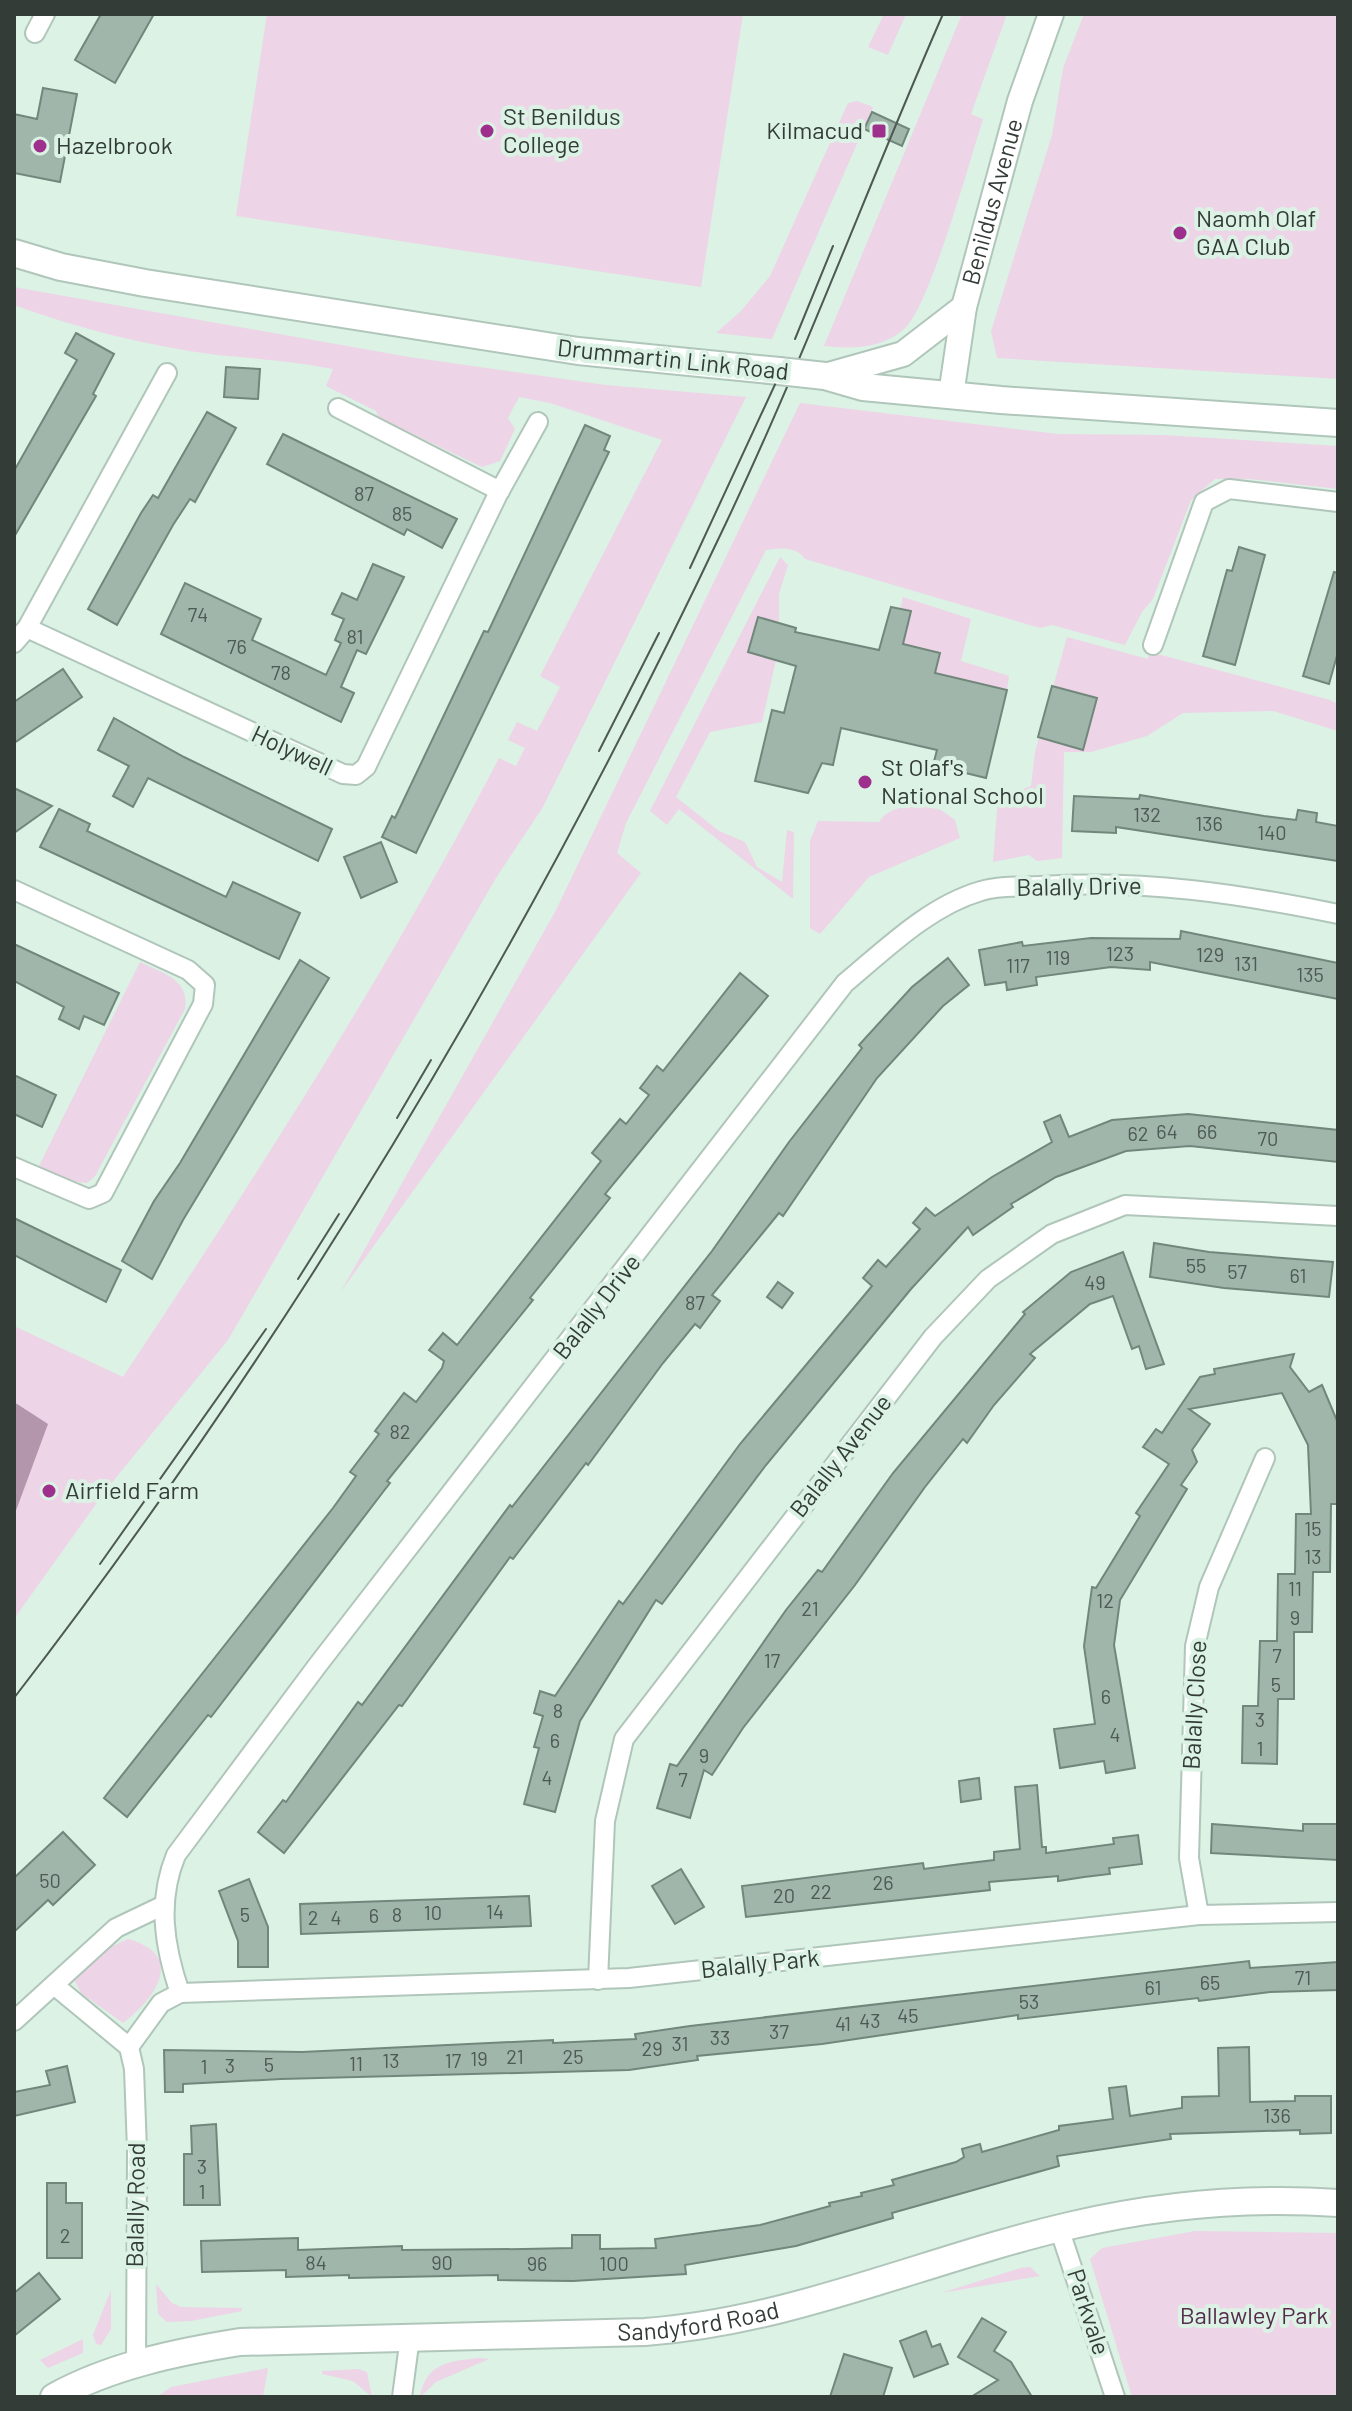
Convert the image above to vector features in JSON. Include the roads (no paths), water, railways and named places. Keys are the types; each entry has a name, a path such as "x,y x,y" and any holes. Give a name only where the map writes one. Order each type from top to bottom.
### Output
{"main road":[{"name":"Drummartin Link Road","path":"14,253 61,267 145,283 645,360 705,362 825,376 863,387 1338,423"},
{"name":"Sandyford Road","path":"54,2397 136,2365 189,2350 240,2342 645,2332 711,2326 807,2304 1059,2228 1166,2208 1279,2202 1338,2203"}],"street":[{"path":"35,33 45,14"},
{"name":"Benildus Avenue","path":"951,395 964,307 1020,101 1051,14"},
{"path":"825,376 903,354 964,307"},
{"path":"14,643 27,628 167,373"},
{"path":"338,408 500,491"},
{"name":"Holywell","path":"27,628 343,774 356,775 366,767 500,491 538,422"},
{"path":"1153,645 1204,502 1229,489 1338,502"},
{"name":"Balally Drive","path":"162,1906 165,1883 176,1855 317,1666 845,983 899,937 952,902 983,889 1125,884 1230,892 1338,914"},
{"path":"14,890 188,970 205,985 203,1004 103,1193 89,1199 14,1167"},
{"name":"Balally Avenue","path":"598,1980 605,1821 624,1739 933,1337 988,1279 1052,1234 1125,1205 1338,1216"},
{"name":"Balally Close","path":"1199,1915 1189,1858 1195,1646 1209,1587 1265,1458"},
{"path":"14,2021 116,1928 162,1906 180,1993 161,2003 129,2047 54,1985"},
{"name":"Balally Park","path":"180,1993 598,1980 1199,1915 1338,1912"},
{"name":"Balally Road","path":"129,2047 134,2069 137,2150 136,2365"},
{"name":"Parkvale","path":"1059,2228 1115,2397"},
{"path":"402,2397 410,2337"}],"tram line":[{"path":"14,1698 117,1560 311,1276 402,1130 489,981 651,678 726,523 783,397 943,14"},
{"path":"795,339 833,246"},
{"path":"690,568 784,365"},
{"path":"599,751 659,633"},
{"path":"397,1118 431,1060"},
{"path":"298,1279 339,1214"},
{"path":"100,1564 266,1329"}],"place":[{"name":"St Benildus College","path":"487,131"},
{"name":"Kilmacud","path":"879,131"},
{"name":"Hazelbrook","path":"40,146"},
{"name":"Naomh Olaf GAA Club","path":"1180,233"},
{"name":"St Olaf's National School","path":"865,782"},
{"name":"Airfield Farm","path":"49,1491"}],"park label":[{"name":"Ballawley Park","path":"1254,2316"}]}
